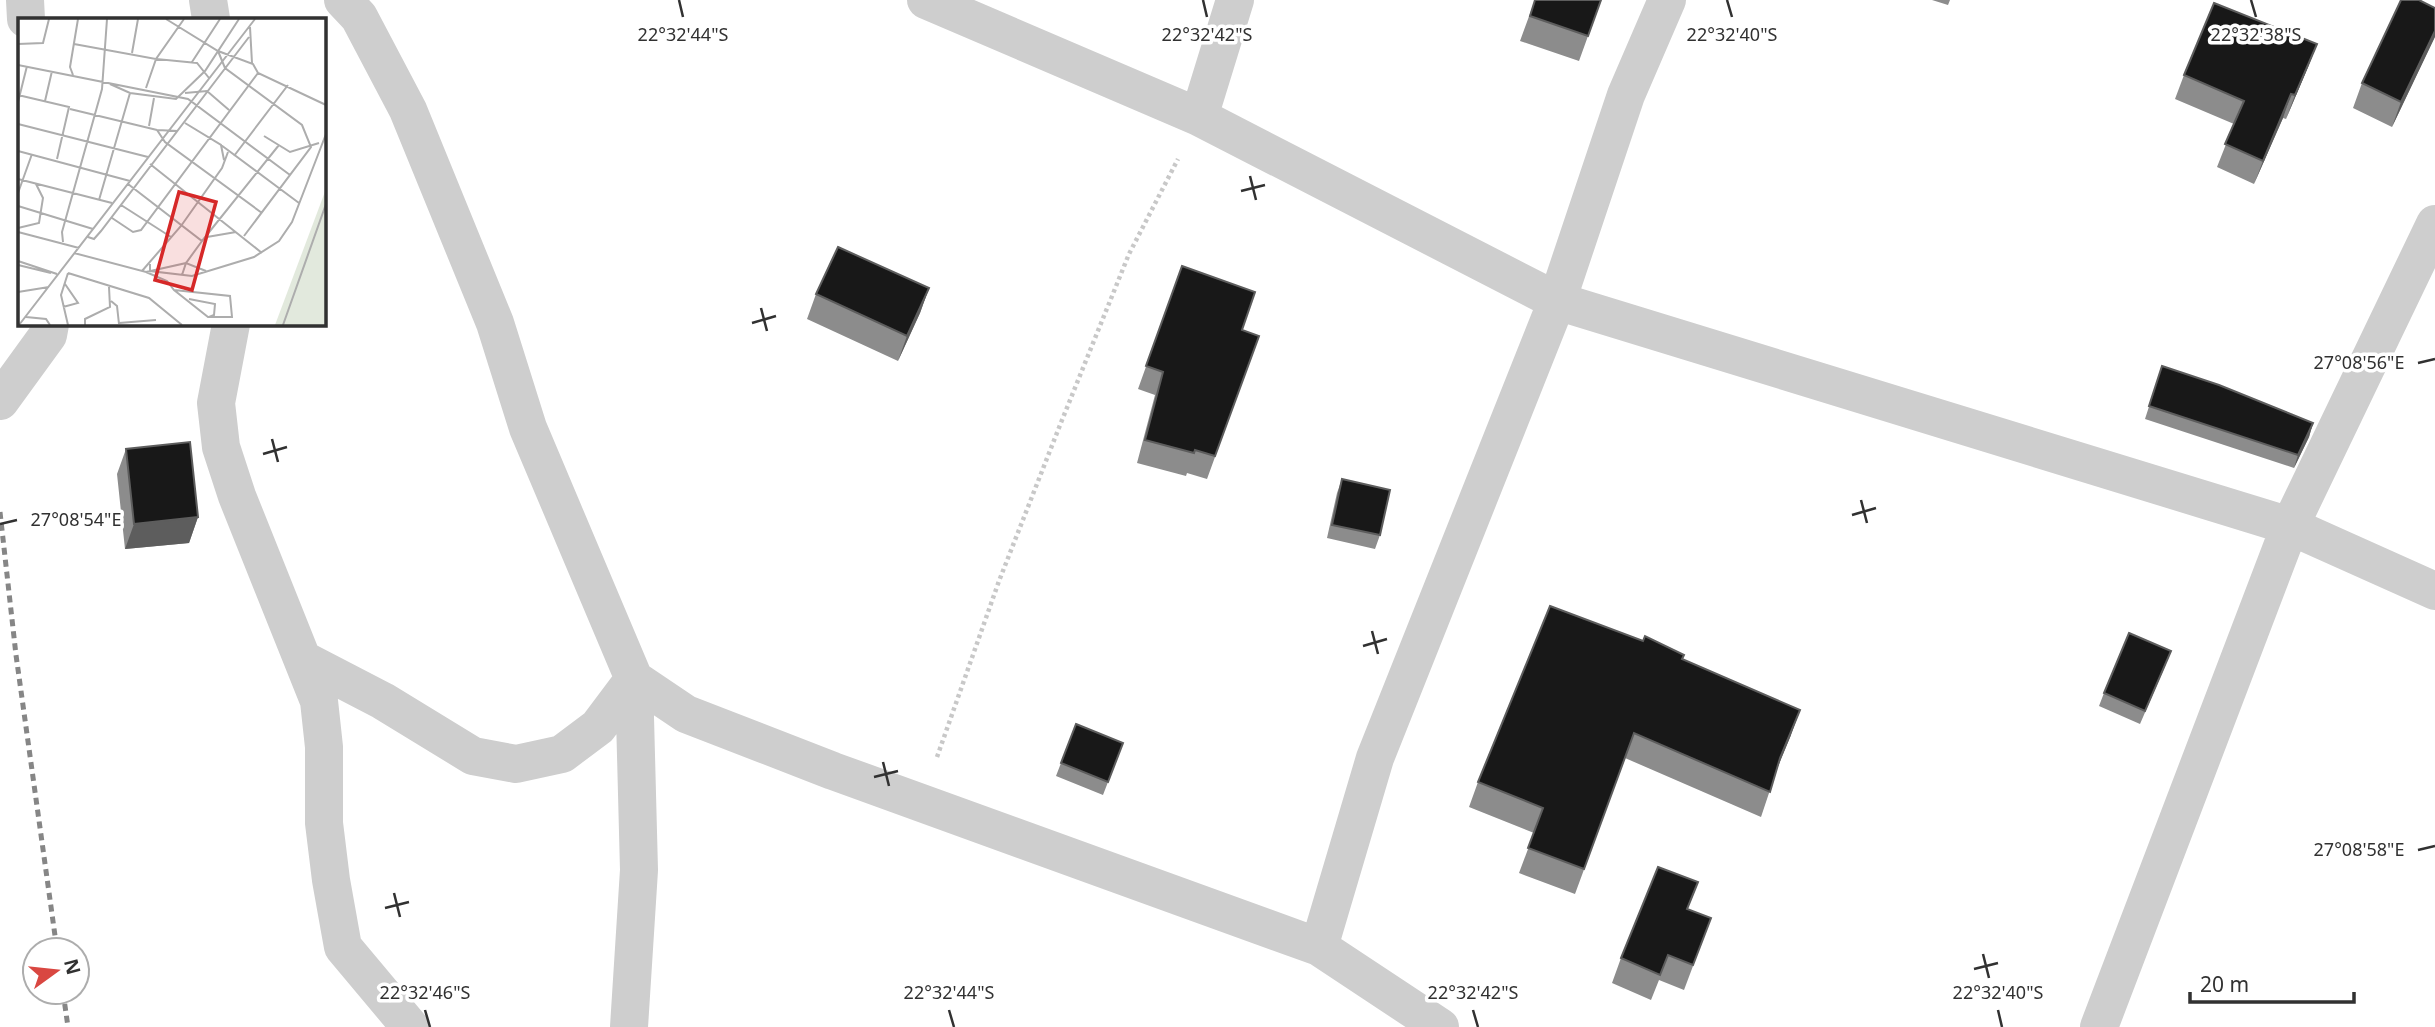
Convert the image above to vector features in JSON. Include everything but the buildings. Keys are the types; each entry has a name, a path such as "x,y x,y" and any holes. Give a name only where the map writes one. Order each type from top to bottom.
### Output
{"street":[{"path":"25,0 26,18"},
{"path":"208,0 211,18"},
{"path":"343,0 359,17 408,110 495,323 528,428 634,679 639,870 629,1027"},
{"path":"926,0 1199,117 1557,301 2290,526 2435,591"},
{"path":"1199,117 1235,0"},
{"path":"1319,947 1375,758 1557,301 1626,95 1667,0"},
{"path":"2099,1027 2290,526 2435,224"},
{"path":"0,401 48,335 50,326"},
{"path":"231,326 216,403 221,447 242,508 319,701 324,747 324,823 343,947 410,1027"},
{"path":"304,660 383,701 473,756 516,764 562,754 598,727 634,679"},
{"path":"634,679 687,714 1319,947 1440,1027"}],"path":[{"path":"924,803 942,743 999,581 1062,420 1129,254 1199,117"}],"railway":[{"path":"0,512 16,655 55,936"},
{"path":"65,1006 68,1027"}]}
